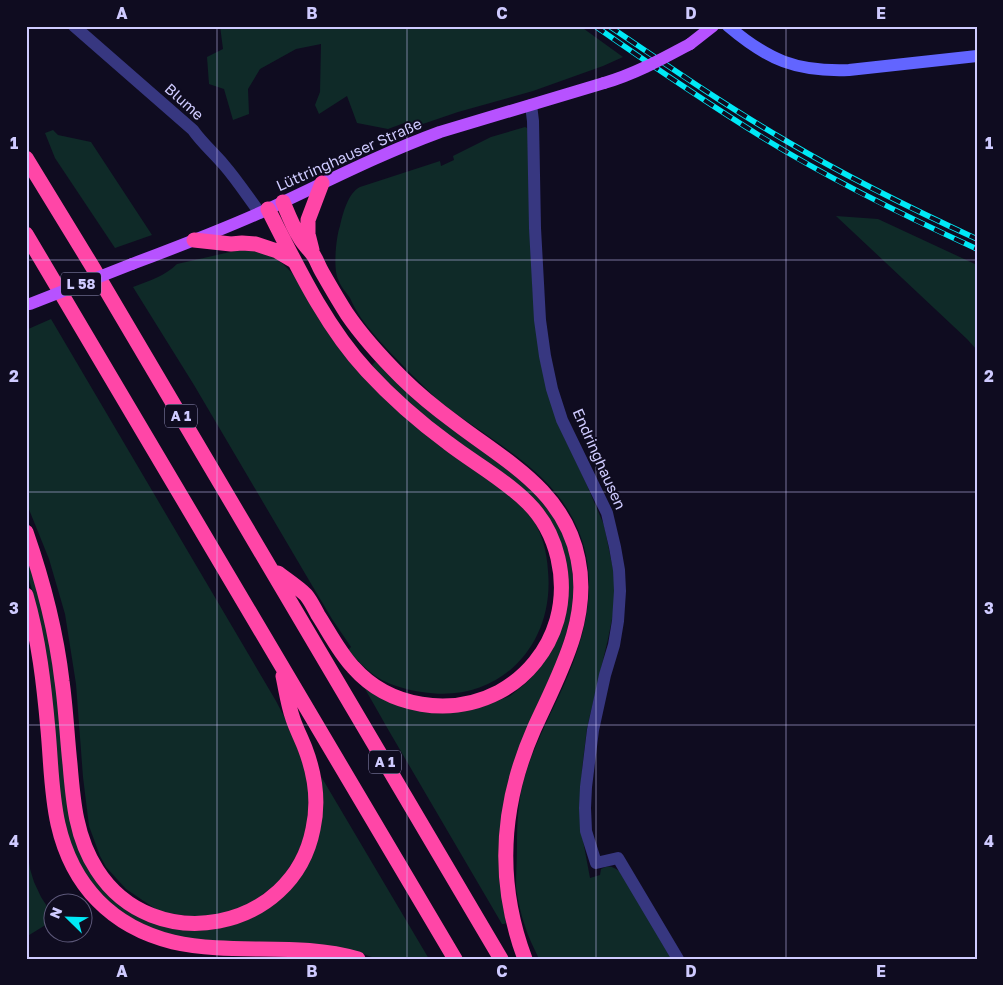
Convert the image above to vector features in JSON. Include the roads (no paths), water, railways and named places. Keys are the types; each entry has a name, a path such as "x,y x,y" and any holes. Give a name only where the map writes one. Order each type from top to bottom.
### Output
{"highway":[{"name":"A 1","path":"26,158 92,266 501,959"},
{"path":"322,183 308,220 308,234 320,269 349,316 388,363 431,405 508,461 538,486 567,524 579,560 581,578 580,601 576,625 566,658 534,729 519,768 508,820 506,861 508,895 518,942 524,959"},
{"path":"283,202 300,239 314,256"},
{"path":"264,211 312,293 355,358 396,401 461,453 512,488 536,512 549,534 559,559 561,576 559,612 551,636 538,658 522,676 506,688 480,700 459,705 434,706 418,704 379,688 367,680 349,662 307,596 269,565"},
{"name":"A 1","path":"26,234 455,959"},
{"path":"194,240 231,244 256,244 277,251 294,261"},
{"path":"26,532 43,585 56,639 73,798 76,819 82,839 93,864 108,885 127,902 142,911 165,920 183,924 204,924 227,920 263,904 285,885 299,866 314,826 316,806 315,785 308,757 292,717 280,662"},
{"path":"26,595 43,678 51,778 58,823 63,844 70,861 84,885 96,900 130,926 174,942 225,948 309,950 340,954 358,959"}],"main road":[{"name":"Lüttringhauser Straße","path":"28,305 264,211 416,141 639,71 690,44 713,26"}],"street":[{"name":"Blume","path":"74,26 193,130 264,211"},
{"path":"728,26 744,40 771,57 808,69 849,70 977,56"},
{"name":"Endringhausen","path":"531,105 540,320 545,356 562,420 607,513 619,570 618,621 593,730 589,756 585,808 586,831 596,863 618,858 678,959"}],"railway":[{"path":"595,26 700,98 791,154 870,197 977,249"},
{"path":"609,26 675,71 788,142 881,193 977,239"}]}
